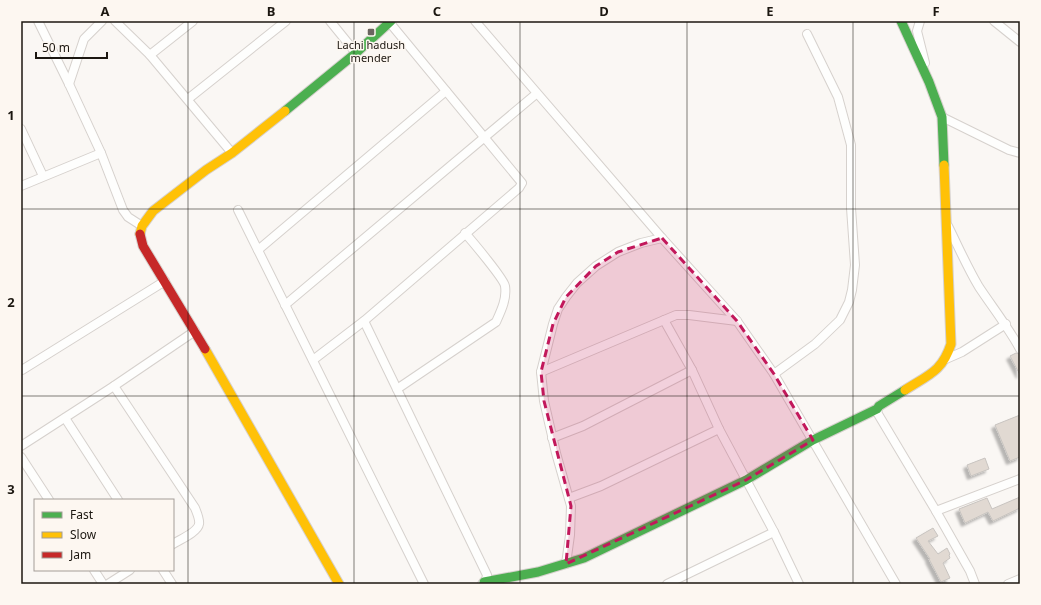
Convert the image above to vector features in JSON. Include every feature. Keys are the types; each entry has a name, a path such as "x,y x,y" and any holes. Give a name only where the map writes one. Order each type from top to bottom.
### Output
{"street":[{"path":"38,21 101,152 123,210 128,216 142,226"},
{"path":"69,84 84,39 102,21"},
{"path":"115,21 150,55 232,153"},
{"path":"150,55 194,21"},
{"path":"188,99 286,21"},
{"path":"330,21 356,53"},
{"path":"474,21 662,238 737,321 774,374 896,584"},
{"path":"483,583 538,572 584,558 746,480 813,440 877,408 938,369 946,358 951,344 942,117 929,82 901,21"},
{"path":"920,21 917,31 929,82"},
{"path":"994,21 1020,42"},
{"path":"312,360 364,321 519,188 522,183 390,22 356,53 232,153 206,170 153,211 142,226 140,234 143,246 195,331 339,584"},
{"path":"774,374 815,344 840,320 849,302 855,265 851,208 851,145 838,97 807,34"},
{"path":"258,250 446,91"},
{"path":"285,304 536,94"},
{"path":"942,117 1009,150 1020,153"},
{"path":"21,129 43,176"},
{"path":"21,186 101,152"},
{"path":"238,210 424,584"},
{"path":"946,222 979,286 1006,324 1020,349"},
{"path":"398,390 496,322 503,306 505,284 465,233"},
{"path":"566,564 570,535 571,506 552,438 544,401 541,372 553,324 558,309 566,297 577,283 596,266 618,252 641,243 662,238"},
{"path":"22,370 165,281"},
{"path":"541,372 676,315 689,315 737,321"},
{"path":"664,320 692,370 719,429 774,532 799,584"},
{"path":"364,321 487,575 483,583"},
{"path":"946,358 962,352 1006,324"},
{"path":"21,446 114,386 195,331"},
{"path":"552,438 583,426 692,370"},
{"path":"114,386 195,508 200,523 198,527 193,532 174,543"},
{"path":"877,408 878,414 936,511 976,584"},
{"path":"65,418 117,499"},
{"path":"569,498 600,486 719,429"},
{"path":"21,457 48,499"},
{"path":"936,511 1020,478"},
{"path":"668,584 774,532"},
{"path":"95,571 103,584"},
{"path":"108,584 128,571"},
{"path":"164,571 172,584"},
{"path":"1008,584 1020,579"}],"highlighted area":[{"path":"662,238 737,321 774,374 813,440 746,480 566,564 571,506 544,401 541,372 553,324 566,297 596,266 618,252"}],"building":[{"path":"1016,353 1020,354 1020,375 1010,356"},
{"path":"1020,415 1020,457 1010,461 995,425"},
{"path":"985,458 989,469 971,476 967,465"},
{"path":"1020,497 1020,508 993,521 988,512 965,523 959,509 987,498 992,509"},
{"path":"933,528 938,536 928,541 938,554 947,548 950,554 950,558 943,563 950,578 941,582 930,559 916,538"}],"traffic: fast":[{"path":"285,111 356,53 391,21"},
{"path":"901,21 929,82 942,117 944,165"},
{"path":"484,582 538,572 584,558 746,480 813,440 877,409 879,406 905,390"}],"traffic: slow":[{"path":"140,234 142,226 153,211 206,170 232,153 285,111"},
{"path":"905,390 939,367 951,344 944,165"},
{"path":"205,349 339,584"}],"traffic: jam":[{"path":"140,234 143,246 205,349"}],"place":[{"name":"Lachi hadush mender","path":"371,32"}]}
